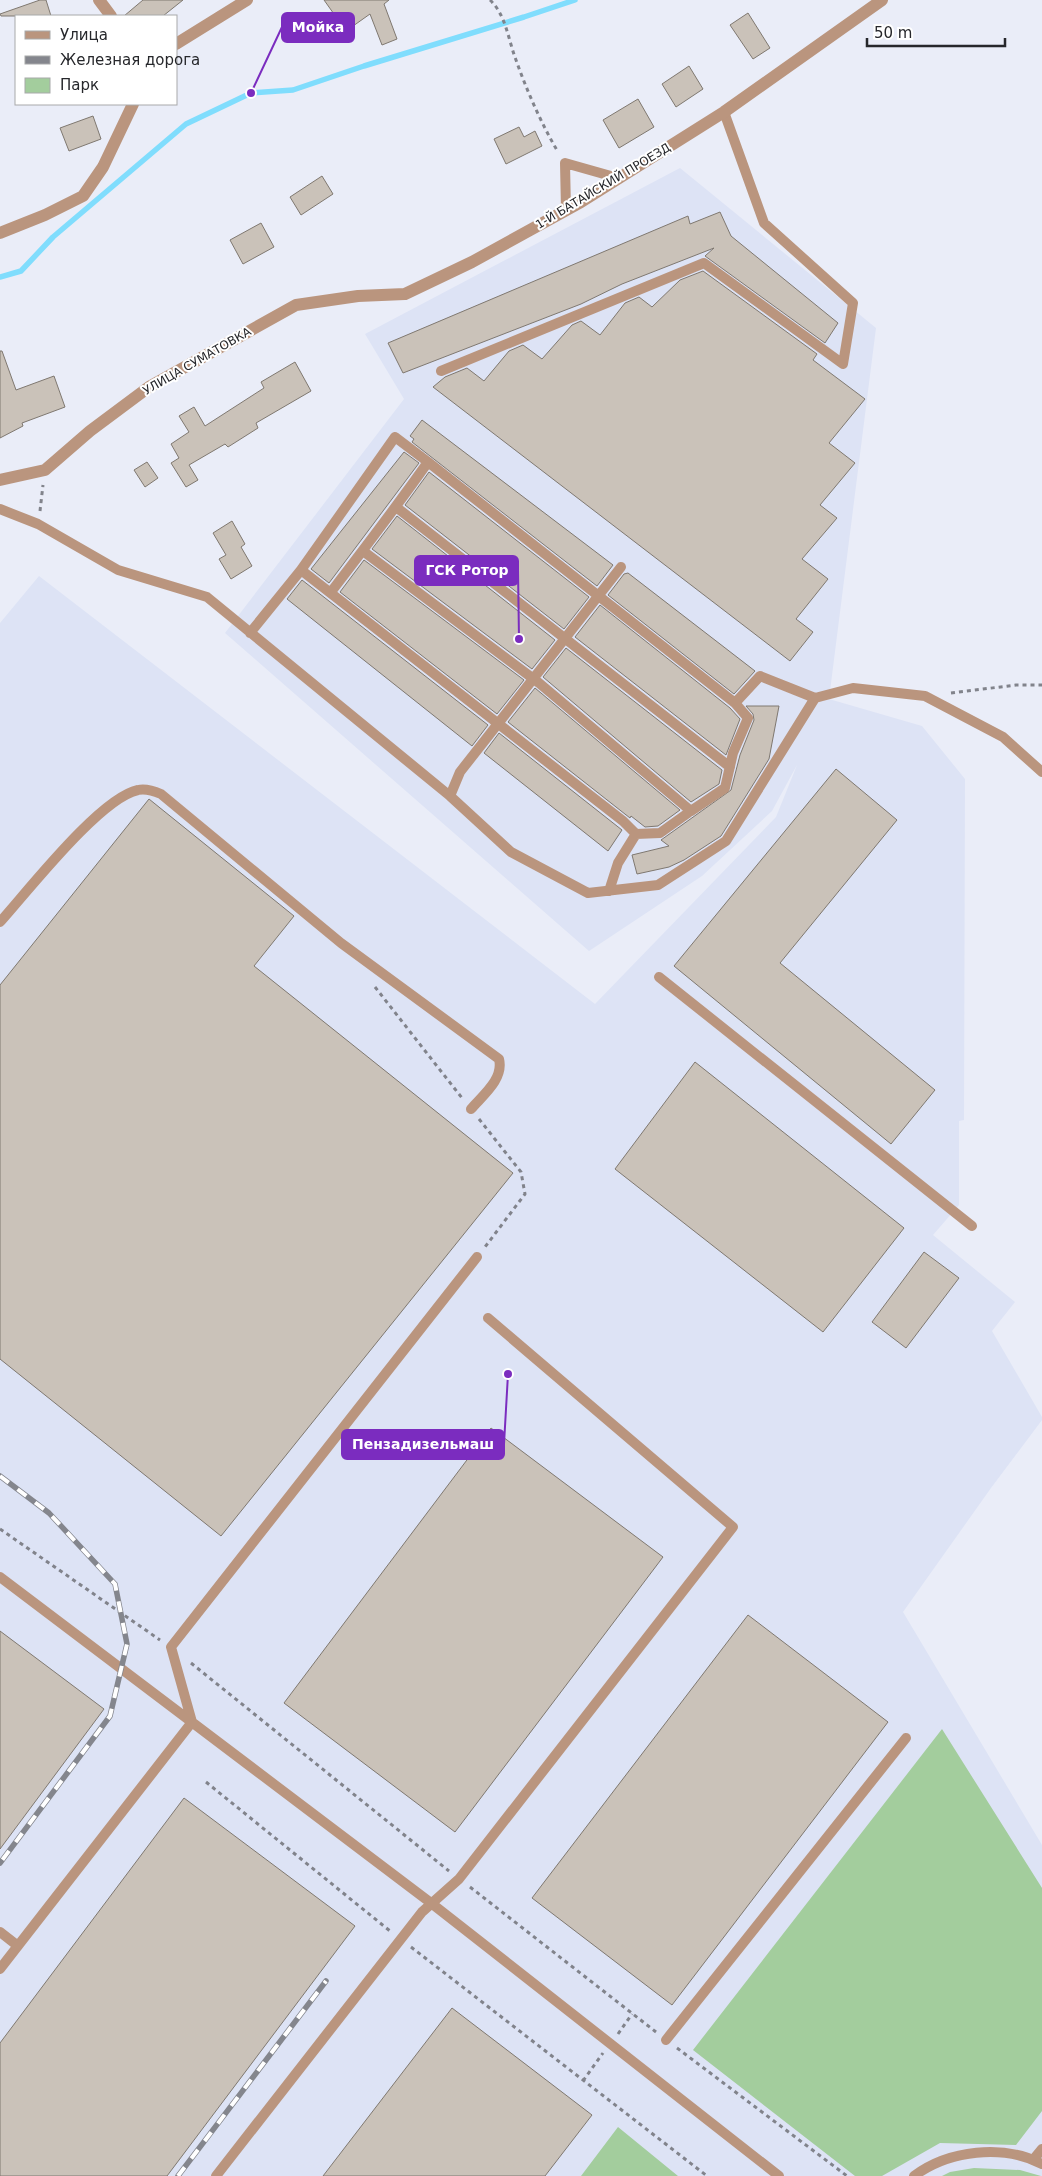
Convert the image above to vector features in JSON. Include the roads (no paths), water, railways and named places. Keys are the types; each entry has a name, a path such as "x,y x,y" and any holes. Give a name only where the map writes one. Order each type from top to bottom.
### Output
{"street":[{"path":"99,0 110,15"},
{"path":"178,43 247,0"},
{"name":"1-Й БАТАЙСКИЙ ПРОЕЗД","path":"296,305 358,296 405,294 472,262 566,210 724,112 882,0"},
{"path":"0,233 45,215 83,196 104,168 133,105"},
{"name":"УЛИЦА СУМАТОВКА","path":"0,480 45,470 90,431 149,387 296,305"}],"lane":[{"path":"441,371 704,263 842,364 853,303 764,224 724,112"},
{"path":"566,210 565,163 618,178"},
{"path":"250,633 301,570 395,437 736,703 748,718 733,753 726,788 660,833 636,834 623,821 499,723 301,570"},
{"path":"331,592 428,462"},
{"path":"396,507 730,767"},
{"path":"0,509 38,524 118,570 207,597 450,796 511,852 588,893 658,885 726,841 815,698"},
{"path":"363,551 534,678 691,811 698,806"},
{"path":"450,796 460,772 621,567"},
{"path":"736,703 760,676 815,698 853,688 925,696 1003,738 1042,772"},
{"path":"0,922 93,818 116,800 138,790 151,790 161,794 341,944 499,1059 501,1068 498,1077 471,1109"},
{"path":"609,891 618,862 636,834"},
{"path":"658,977 972,1226"},
{"path":"192,1722 171,1647 477,1257"},
{"path":"216,2176 400,1940 431,1903 459,1879 733,1527 488,1318"},
{"path":"0,1577 431,1903 779,2176"},
{"path":"0,1969 192,1722"},
{"path":"666,2040 906,1738"},
{"path":"0,1932 18,1946"},
{"path":"914,2176 936,2163 966,2154 1010,2154 1038,2162 1042,2149"}],"waterway":[{"path":"0,277 21,271 53,237 186,124 251,93 293,90 575,0"}],"railway":[{"path":"0,1476 49,1513 115,1584 127,1644 110,1716 0,1863"},
{"path":"178,2176 326,1981"}],"place":[{"name":"Мойка","path":"251,93"},
{"name":"ГСК Ротор","path":"519,639"},
{"name":"Пензадизельмаш","path":"508,1374"}]}
